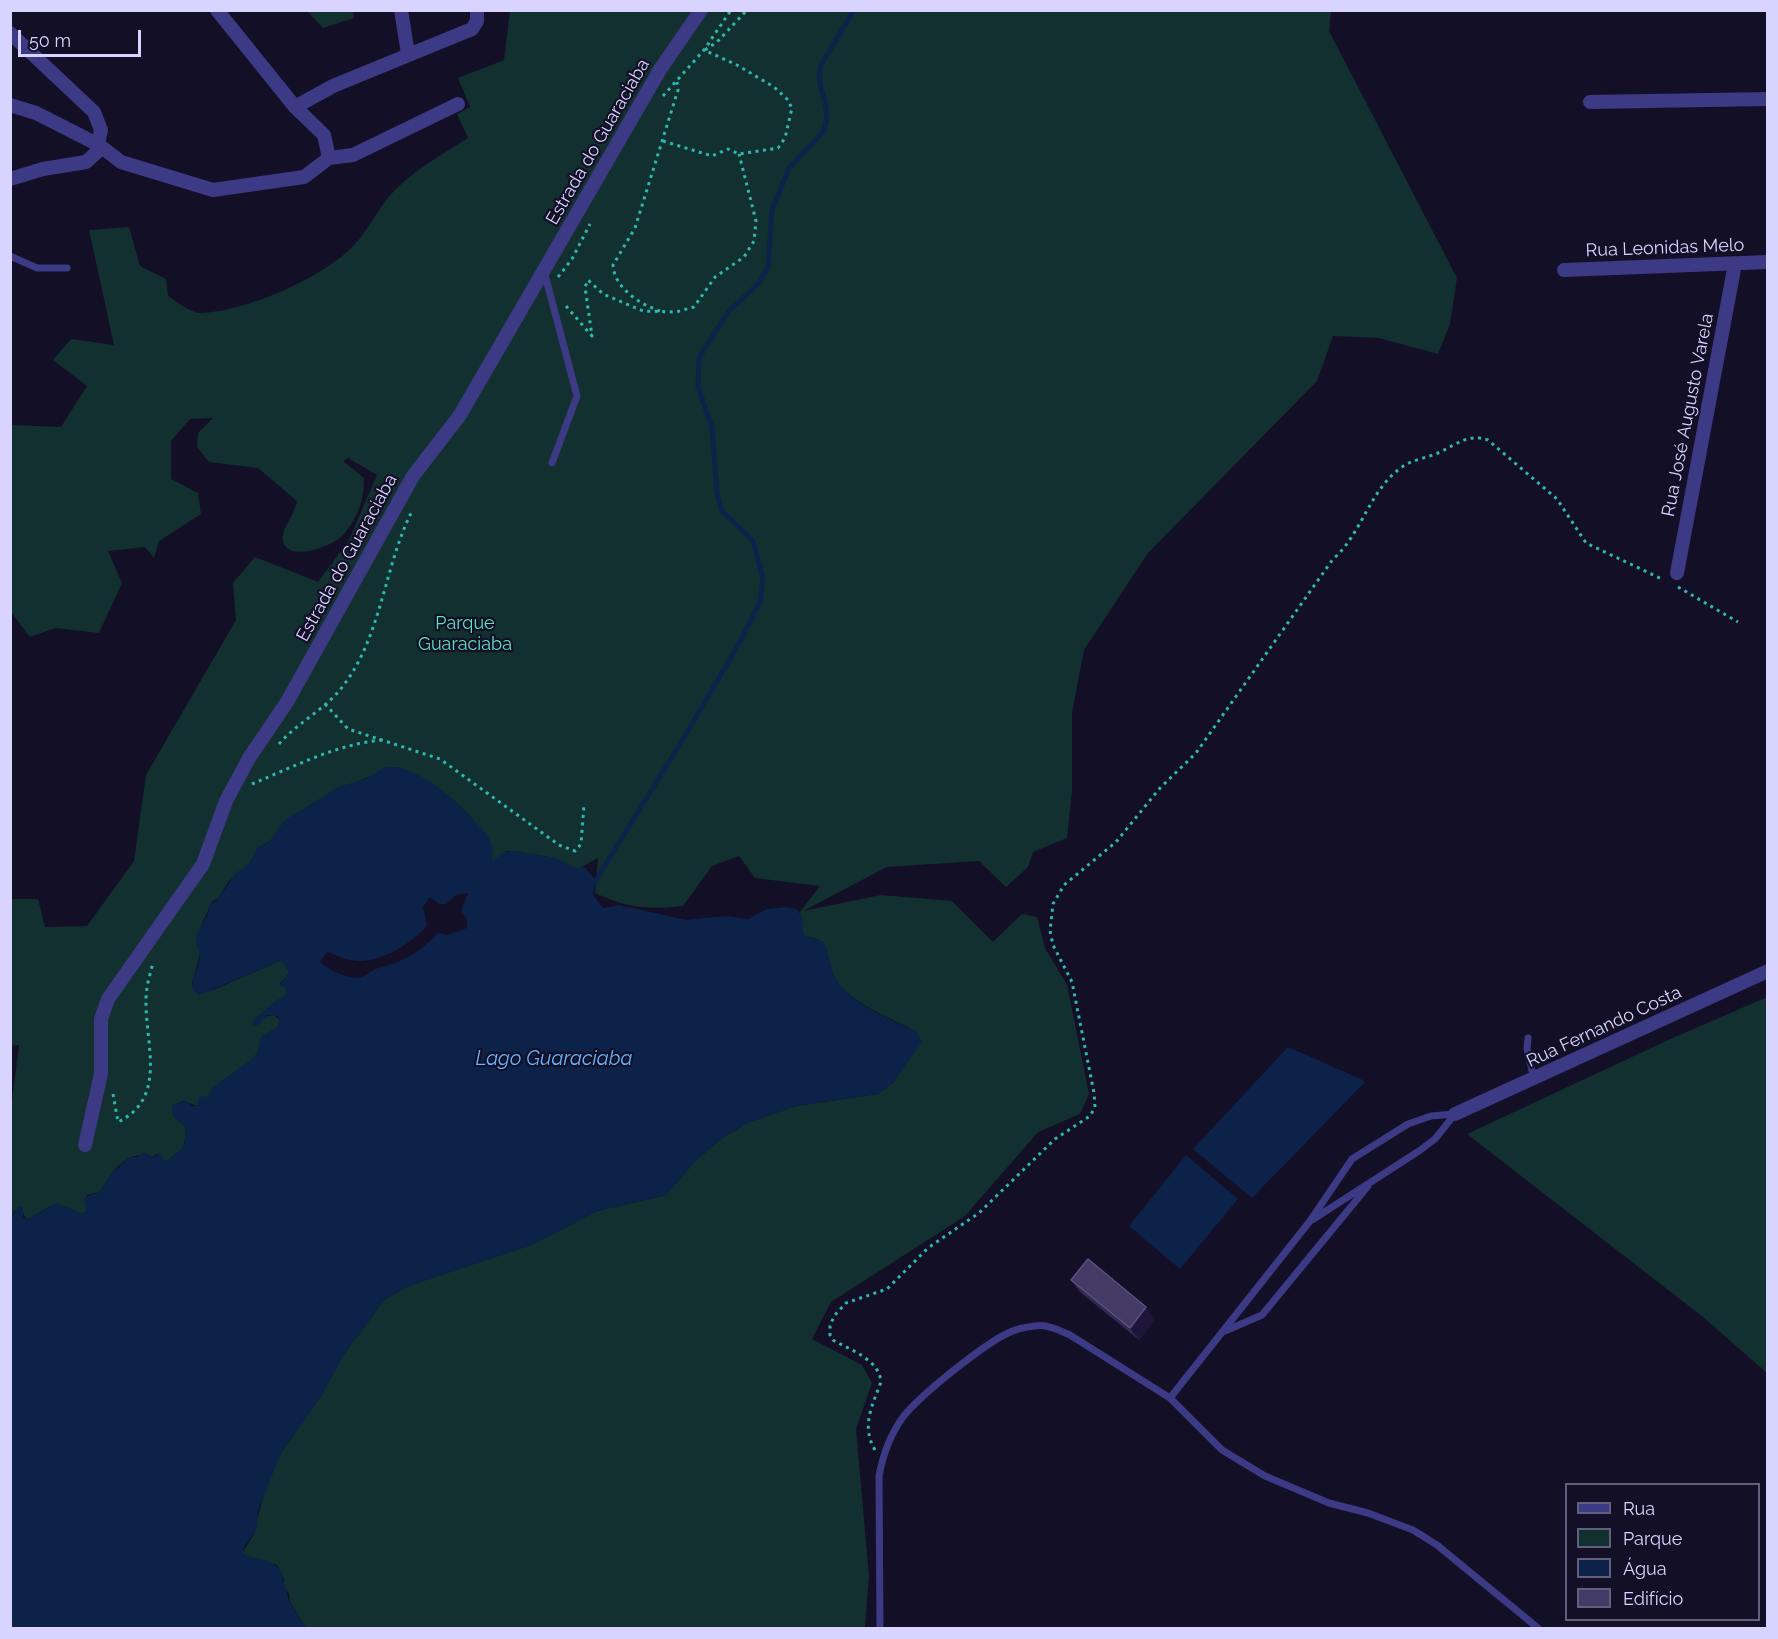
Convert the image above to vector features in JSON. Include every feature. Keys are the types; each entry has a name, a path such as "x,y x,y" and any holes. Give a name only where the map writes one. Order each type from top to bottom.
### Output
{"street":[{"path":"218,10 295,107 324,135 329,158"},
{"path":"401,10 408,54"},
{"path":"295,107 333,86 472,29 477,21 477,10"},
{"name":"Estrada do Guaraciaba","path":"85,1145 100,1081 100,1025 108,999 203,864 226,801 239,774 304,673 413,476 460,415 661,68 701,10"},
{"path":"10,33 94,112 101,130 99,145 92,158 86,162 43,169 10,179"},
{"path":"1590,102 1767,99"},
{"path":"10,105 36,113 99,145 121,162 202,189 213,190 295,180 315,171 329,158 352,155 458,104"},
{"name":"Rua Leonidas Melo","path":"1564,270 1767,262"},
{"name":"Rua José Augusto Varela","path":"1672,580 1735,264"},
{"name":"Rua Fernando Costa","path":"1455,1114 1767,971"}],"lane":[{"path":"10,256 38,268 67,268"},
{"path":"544,271 577,396 552,463"},
{"path":"1528,1038 1527,1049 1534,1079"},
{"path":"1170,1398 1310,1221 1346,1166 1359,1152 1408,1124 1431,1116 1455,1114"},
{"path":"1310,1221 1368,1186 1435,1139 1455,1114"},
{"path":"1222,1332 1262,1315 1368,1186"},
{"path":"880,1629 878,1500 883,1457 892,1434 915,1403 988,1345 1009,1332 1037,1325 1053,1327 1070,1335 1170,1398 1222,1450 1265,1476 1329,1503 1368,1513 1413,1530 1437,1545 1538,1629"}],"path":[{"path":"657,103 704,50 731,10"},
{"path":"704,50 717,42 747,10"},
{"path":"663,141 712,156 728,149 740,154 781,146 792,118 791,104 764,81 704,50"},
{"path":"663,312 646,305 630,294 619,283 613,269 615,261 635,228 678,90 677,82"},
{"path":"554,305 570,308 592,336 585,287 588,280 603,294 637,309 663,312 694,307 715,277 744,257 754,241 756,221 740,154"},
{"path":"550,288 572,259 592,218"},
{"path":"883,1457 868,1439 867,1427 881,1382 880,1374 873,1363 833,1340 830,1335 830,1326 834,1316 846,1303 887,1289 928,1248 979,1213 1055,1138 1090,1116 1095,1107 1094,1093 1072,982 1053,945 1050,931 1053,904 1064,885 1116,842 1160,788 1196,753 1333,559 1350,543 1364,513 1396,472 1410,462 1439,452 1470,437 1488,440 1557,499 1586,543 1672,580 1738,622"},
{"path":"274,749 291,731 343,687 363,652 414,507"},
{"path":"325,704 348,729 440,759 559,845 575,851 581,844 584,804"},
{"path":"255,776 249,785 337,751 384,740"},
{"path":"113,1088 113,1106 118,1122 136,1110 148,1090 151,1064 146,1000 154,958"}],"green space":[{"path":"307,11 353,11 354,18 323,28"},
{"name":"Parque Guaraciaba","path":"510,11 1331,11 1329,31 1457,278 1450,324 1438,354 1379,338 1333,336 1317,381 1148,553 1084,650 1072,713 1072,790 1067,838 1033,852 1028,867 1006,887 979,861 887,867 803,911 881,895 952,901 993,942 1022,914 1037,917 1045,948 1067,985 1089,1094 1080,1114 1038,1132 965,1216 831,1302 812,1339 862,1365 872,1383 856,1429 869,1576 865,1628 306,1628 290,1602 289,1593 284,1589 284,1579 277,1565 246,1557 242,1553 253,1536 266,1485 281,1453 321,1396 344,1354 385,1299 411,1285 531,1245 597,1211 666,1195 695,1161 722,1138 749,1122 796,1106 878,1094 893,1083 903,1068 917,1032 855,999 835,978 823,944 803,935 800,912 820,886 755,878 739,856 712,866 683,906 648,908 628,905 595,893 598,858 578,869 548,857 507,851 491,863 490,849 484,834 473,819 458,804 426,781 397,767 361,780 289,818 270,841 258,848 249,864 228,882 218,898 212,902 201,926 199,957 192,984 198,994 213,990 282,960 290,973 279,984 287,989 285,996 255,1018 274,1015 280,1020 277,1028 261,1037 258,1051 250,1062 220,1083 209,1097 199,1100 197,1106 183,1101 172,1106 172,1114 186,1127 182,1149 166,1162 157,1154 152,1157 147,1154 130,1157 116,1168 99,1192 87,1195 87,1211 82,1214 64,1206 52,1205 27,1220 23,1213 14,1211 11,1217 10,1116 19,1045 11,1046 11,899 38,899 45,927 87,926 134,861 146,775 236,620 233,583 255,557 318,582 349,540 377,475 348,458 343,461 364,478 361,501 353,521 344,534 330,544 309,551 290,550 284,544 283,535 297,501 258,468 209,462 197,447 198,433 213,418 190,419 171,441 171,479 198,493 201,514 159,541 154,558 145,547 108,551 122,583 99,633 56,628 30,637 11,612 11,425 61,427 87,386 53,360 71,339 114,345 89,230 129,227 140,266 166,279 168,296 188,309 200,313 239,306 305,280 343,256 356,243 386,201 405,181 431,161 468,138 457,114 470,107 458,78 504,60"},
{"path":"1767,997 1767,1373 1703,1317 1467,1134 1666,1041"}],"water":[{"name":"Lago Guaraciaba","path":"385,767 399,768 414,773 443,791 480,827 489,838 493,848 492,862 502,853 513,851 556,858 575,868 584,867 596,880 593,895 603,908 619,905 686,920 725,916 748,919 767,909 786,907 798,910 802,918 803,935 824,942 833,973 845,991 874,1011 917,1032 922,1042 893,1083 878,1094 796,1106 749,1122 722,1138 695,1161 666,1195 597,1211 531,1245 411,1285 385,1299 344,1354 321,1396 281,1453 258,1510 257,1528 243,1549 243,1555 266,1560 280,1569 290,1603 306,1628 11,1628 11,1217 18,1207 23,1206 23,1217 27,1220 56,1203 82,1214 87,1211 84,1198 99,1192 112,1173 130,1157 138,1157 144,1152 152,1157 159,1154 166,1162 182,1149 186,1127 172,1114 172,1106 185,1101 192,1106 197,1106 200,1096 209,1097 211,1089 252,1059 258,1051 261,1037 277,1028 280,1020 278,1016 267,1015 260,1024 254,1026 252,1021 285,996 287,989 279,985 290,973 282,960 202,994 193,991 193,981 199,961 196,938 208,913 209,905 216,901 236,873 249,864 258,848 270,841 284,821 338,787 366,779","holes":["468,893 461,911 467,919 467,928 447,935 438,933 425,946 411,955 362,977 340,974 320,961 327,952 360,961 379,958 396,950 427,926 423,907 430,897 439,904 446,904 456,895"]},
{"path":"1288,1047 1363,1080 1364,1083 1252,1198 1193,1149"},
{"path":"1186,1155 1238,1199 1180,1269 1129,1226"}],"building":[{"path":"1088,1259 1146,1307 1130,1328 1071,1280"}],"waterway":[{"path":"596,880 683,739 740,642 760,602 763,578 753,541 722,511 717,495 712,427 698,387 699,358 728,312 760,282 768,267 772,210 789,168 823,132 827,114 820,83 821,65 854,10"}]}
